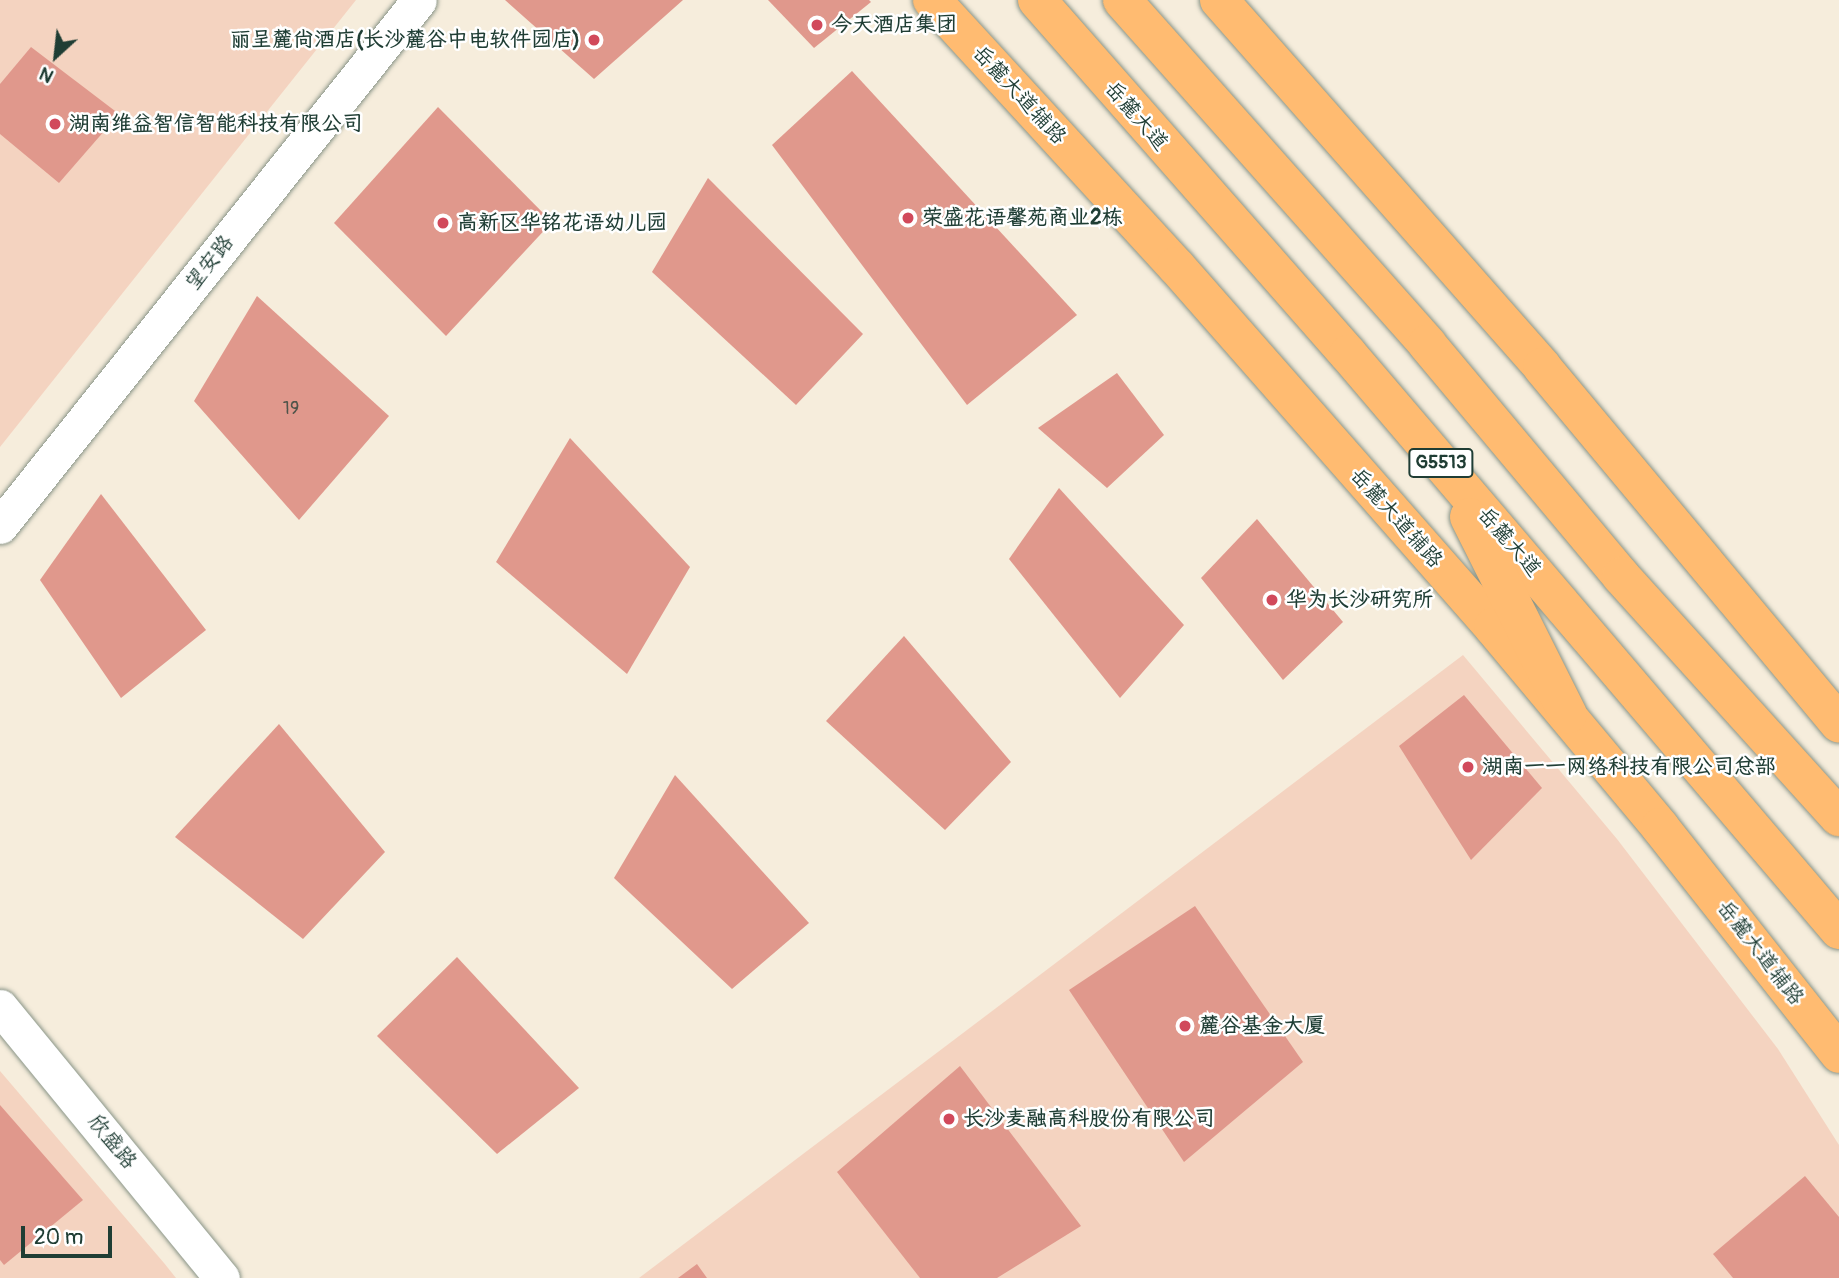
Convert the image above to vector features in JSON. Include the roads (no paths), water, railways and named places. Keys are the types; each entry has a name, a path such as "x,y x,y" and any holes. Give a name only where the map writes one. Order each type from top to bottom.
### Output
{"main road":[{"name":"岳麓大道辅路","path":"932,0 1176,266 1568,715 1839,1054"},
{"name":"岳麓大道","path":"1037,0 1443,465 1839,930"},
{"name":"G5513","path":"1122,0 1427,344 1621,576 1839,817"},
{"path":"1219,0 1542,367 1839,723"},
{"path":"1443,465 1568,715"}],"street":[{"name":"望安路","path":"0,501 398,0"},
{"name":"望安路","path":"0,526 419,0"},
{"name":"欣盛路","path":"0,1007 222,1278"},
{"name":"欣盛路","path":"0,1035 201,1278"}],"place":[{"name":"今天酒店集团","path":"817,25"},
{"name":"丽呈麓尚酒店(长沙麓谷中电软件园店)","path":"594,40"},
{"name":"湖南维益智信智能科技有限公司","path":"55,124"},
{"name":"荣盛花语馨苑商业2栋","path":"908,218"},
{"name":"高新区华铭花语幼儿园","path":"443,223"},
{"name":"华为长沙研究所","path":"1272,600"},
{"name":"湖南一一网络科技有限公司总部","path":"1468,767"},
{"name":"麓谷基金大厦","path":"1185,1026"},
{"name":"长沙麦融高科股份有限公司","path":"949,1119"}]}
